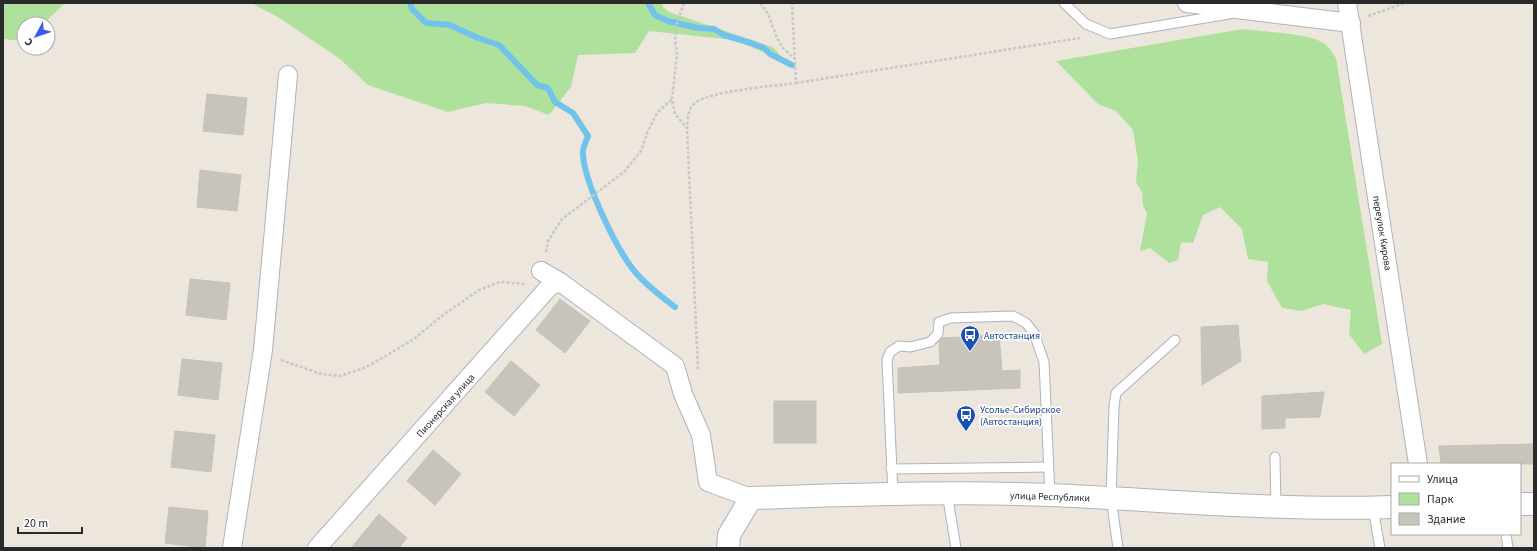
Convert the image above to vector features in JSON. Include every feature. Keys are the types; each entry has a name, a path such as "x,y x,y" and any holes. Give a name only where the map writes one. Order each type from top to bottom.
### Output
{"street":[{"path":"1187,3 1254,6 1350,22"},
{"name":"переулок Кирова","path":"1347,3 1418,463"},
{"path":"232,548 264,350 288,75"},
{"path":"541,271 555,284 674,366 701,435 708,482 751,498 729,541"},
{"name":"Пионерская улица","path":"317,548 555,284"},
{"name":"улица Республики","path":"751,498 947,493 1050,495 1276,507 1382,508"},
{"path":"1521,504 1534,504"}],"lane":[{"path":"1064,3 1086,24 1110,34 1254,6"},
{"path":"893,494 887,360 890,352 899,346 910,346 930,342 938,334 939,322 951,318 1013,316 1026,323 1034,332 1044,362 1050,495"},
{"path":"1118,548 1111,498 1114,406 1116,393 1174,340"},
{"path":"1275,457 1276,507"},
{"path":"891,469 1048,467"},
{"path":"947,493 956,548"},
{"path":"1380,548 1382,508"},
{"path":"1506,535 1508,548"}],"path":[{"path":"684,3 677,23 677,60 672,99 675,114 687,129"},
{"path":"760,3 768,14 778,40 783,48 795,59"},
{"path":"792,3 796,83"},
{"path":"1350,22 1405,3"},
{"path":"698,372 687,129 688,114 695,103 713,95 1110,34"},
{"path":"541,271 548,241 562,219 609,185 624,172 641,151 648,131 657,113 672,99"},
{"path":"264,350 285,362 305,369 321,374 340,376 364,368 384,358 414,339 439,318 479,290 500,282 555,284"}],"green space":[{"path":"3,3 65,3 51,16 16,16 16,40 3,39"},
{"path":"251,3 662,3 663,7 669,12 772,47 784,61 735,40 649,31 635,53 578,55 571,87 549,115 525,106 486,103 448,112 368,85 340,59 278,17"},
{"path":"1243,29 1309,37 1325,44 1336,58 1382,344 1364,354 1349,334 1351,310 1323,304 1302,311 1282,308 1267,281 1268,262 1248,259 1242,229 1220,207 1203,215 1193,243 1181,242 1178,260 1169,263 1150,248 1140,251 1147,213 1143,206 1142,192 1136,182 1138,161 1133,130 1116,111 1098,104 1056,61"}],"building":[{"path":"207,94 247,98 243,135 203,131"},
{"path":"200,170 241,175 237,211 197,207"},
{"path":"190,279 230,283 226,320 186,315"},
{"path":"560,299 590,321 565,353 536,330"},
{"path":"1238,325 1241,361 1202,385 1201,327"},
{"name":"Автостанция","path":"999,335 1002,371 1020,370 1020,388 898,393 898,368 940,365 939,342 942,338"},
{"path":"182,359 222,363 218,400 178,395"},
{"path":"511,361 540,385 514,416 485,392"},
{"path":"1324,392 1320,417 1285,418 1285,428 1262,429 1262,396"},
{"path":"774,401 816,401 816,443 774,443"},
{"path":"175,431 215,435 211,472 171,467"},
{"path":"1534,444 1534,464 1441,463 1439,446"},
{"path":"433,450 461,474 435,505 407,481"},
{"path":"169,507 208,511 205,548 165,543"},
{"path":"379,514 407,538 399,548 351,548"}],"waterway":[{"path":"410,3 412,9 426,23 450,25 478,38 499,45 537,85 548,88 555,102 573,113 588,136 583,152 585,166 595,198 611,233 628,263 640,278 675,307"},
{"path":"648,3 655,15 668,21 698,28 714,29 724,35 764,48 770,54 792,65"}],"place":[{"name":"Автостанция","path":"970,352"},
{"name":"Усолье-Сибирское (Автостанция)","path":"966,432"}]}
